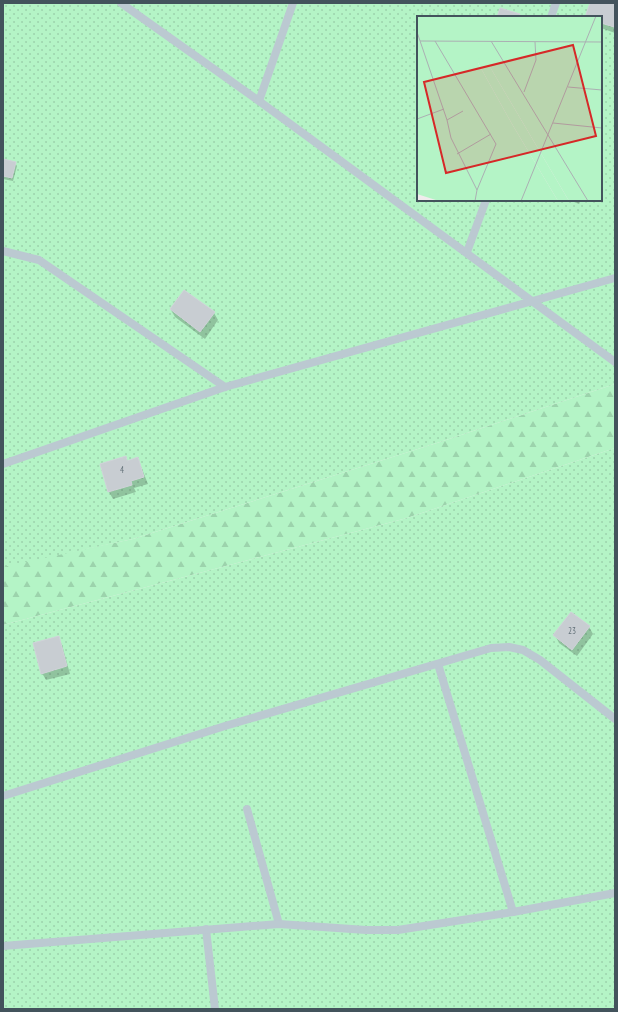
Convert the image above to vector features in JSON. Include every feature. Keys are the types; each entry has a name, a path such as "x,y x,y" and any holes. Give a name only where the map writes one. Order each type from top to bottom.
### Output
{"lane":[{"path":"121,3 467,252 615,362"},
{"path":"259,101 293,3"},
{"path":"551,16 556,3"},
{"path":"467,252 486,201"},
{"path":"3,251 39,260 225,387"},
{"path":"3,464 225,387 615,278"},
{"path":"3,796 224,726 491,648 509,647 523,650 540,660 615,718"},
{"path":"438,664 513,912"},
{"path":"247,809 279,924"},
{"path":"3,946 279,924 366,930 398,930 513,912 615,893"},
{"path":"206,929 215,1009"}],"green space":[{"path":"3,3 615,3 615,384 440,442 133,539 3,567"},
{"path":"615,384 615,448 407,518 3,625 3,567 7,565 133,539 440,442"},
{"path":"615,448 615,1009 3,1009 3,625 407,518"}],"building":[{"path":"590,3 615,3 614,27 602,23 602,16 585,16"},
{"path":"500,8 520,14 519,16 497,16"},
{"path":"3,159 16,162 12,178 3,176"},
{"path":"184,290 215,312 200,332 170,309"},
{"path":"126,456 127,461 138,457 144,477 131,481 132,485 108,492 100,464"},
{"path":"571,612 590,626 572,650 553,635"},
{"path":"59,636 67,666 41,674 33,643"}]}
